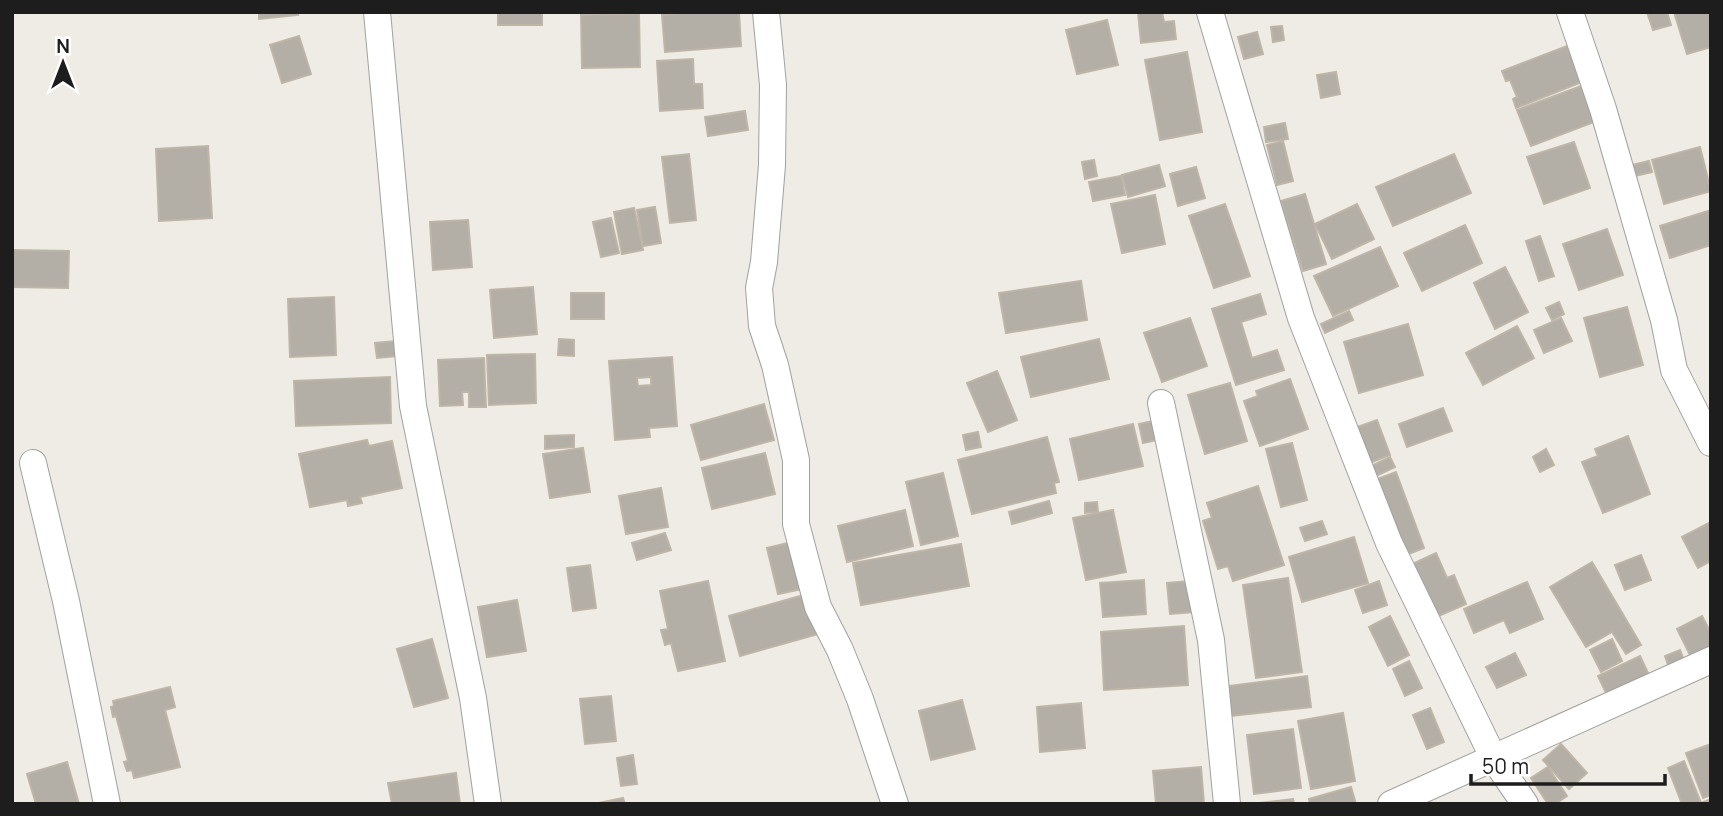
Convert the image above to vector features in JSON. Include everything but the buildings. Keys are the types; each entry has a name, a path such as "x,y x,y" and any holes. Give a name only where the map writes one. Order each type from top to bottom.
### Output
{"street":[{"path":"377,12 413,406 472,698 488,804"},
{"path":"766,12 773,85 772,165 764,262 759,288 762,326 775,365 796,460 796,524 818,607 840,650 860,699 895,804"},
{"path":"1210,12 1301,317 1389,542 1493,759 1525,804"},
{"path":"1570,12 1603,109 1664,320 1674,370 1710,438"},
{"path":"1161,403 1211,640 1227,804"},
{"path":"33,463 66,601 107,804"},
{"path":"1391,804 1711,660"}]}
